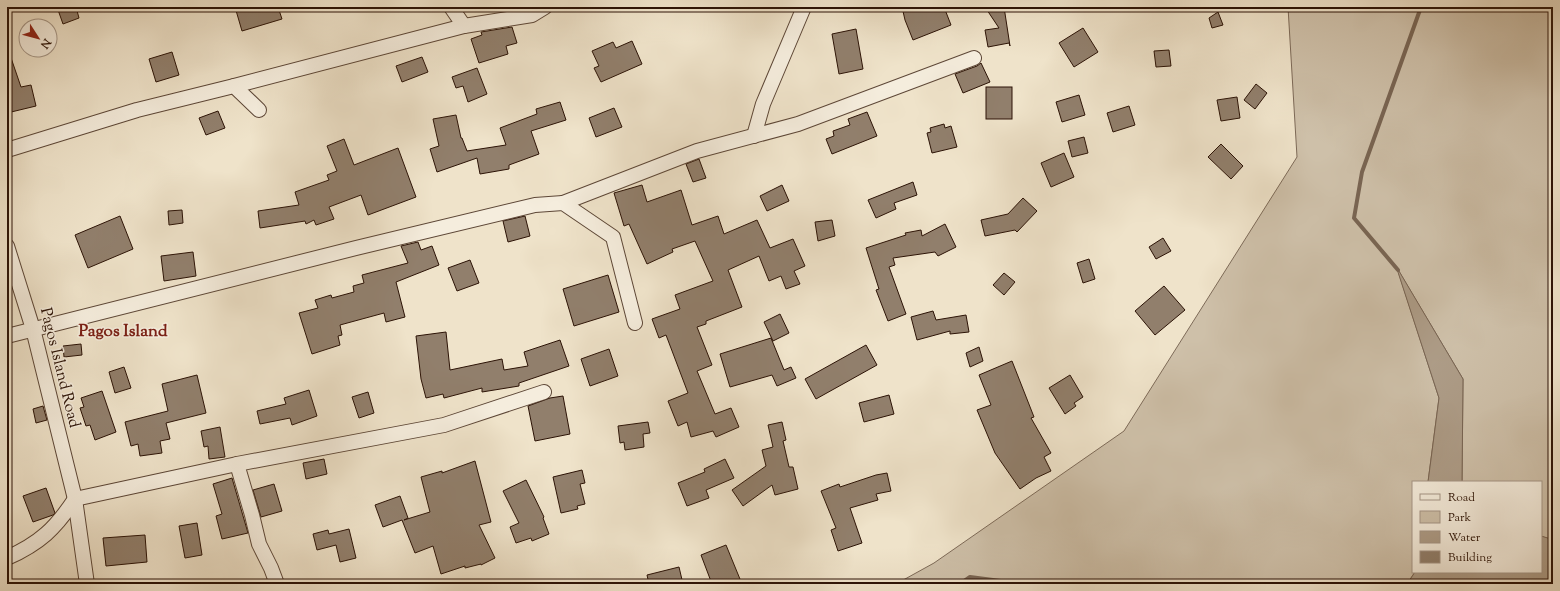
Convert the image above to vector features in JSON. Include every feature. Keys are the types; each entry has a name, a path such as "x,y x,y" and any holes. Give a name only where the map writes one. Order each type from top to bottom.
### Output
{"street":[{"path":"451,7 464,26"},
{"path":"7,150 137,110 464,26 532,15 545,7"},
{"path":"754,136 763,104 804,7"},
{"path":"7,336 356,248 535,205 563,204 697,151 798,124 974,58"},
{"path":"234,86 259,110"},
{"path":"563,204 613,237 635,323"},
{"name":"Pagos Island Road","path":"7,246 33,329 75,499 87,584"},
{"path":"7,558 48,533 62,518 75,499 236,464 444,425 544,392"},
{"path":"236,464 252,515 259,544 277,584"}],"green space":[{"path":"1288,7 1553,7 1553,537 1551,540 1542,536 1542,481 1462,481 1463,379 1397,268 1439,398 1428,481 1412,481 1412,573 1414,573 1407,584 896,584 934,563 1124,431 1297,157"}],"water":[{"path":"1396,266 1463,379 1462,481 1428,481 1439,398"},
{"path":"1542,536 1551,539 1553,537 1553,584 1470,584 1464,581 1461,584 1407,584 1414,573 1542,573"}],"building":[{"path":"57,7 76,7 79,18 63,24"},
{"path":"235,7 278,7 282,19 242,31"},
{"path":"902,7 944,7 951,25 913,40 905,20"},
{"path":"985,7 1004,7 1010,46 1009,43 988,47 985,30 999,28"},
{"path":"1218,12 1223,25 1212,28 1209,18"},
{"path":"512,27 517,43 506,46 508,54 479,63 471,39 482,35 481,32"},
{"path":"1083,28 1098,52 1074,67 1059,43"},
{"path":"856,29 863,69 839,74 832,34"},
{"path":"632,41 642,64 601,82 594,68 599,66 592,51 613,42 616,48"},
{"path":"1169,50 1171,66 1156,67 1154,51"},
{"path":"7,52 9,52 21,87 31,85 36,106 7,113"},
{"path":"172,52 179,75 156,82 149,59"},
{"path":"422,57 428,72 402,82 396,66"},
{"path":"981,63 990,82 963,93 955,74 977,66"},
{"path":"477,68 487,94 468,102 463,86 456,88 452,77"},
{"path":"1256,84 1267,93 1255,109 1244,100"},
{"path":"986,87 1012,87 1012,119 986,119"},
{"path":"1079,95 1085,115 1062,122 1056,102"},
{"path":"1237,97 1240,118 1221,121 1217,100"},
{"path":"560,102 566,120 531,131 539,154 509,165 509,169 480,174 477,158 437,172 430,149 439,146 433,119 456,115 461,138 467,151 506,145 500,128 537,114 536,109"},
{"path":"1129,106 1135,125 1113,132 1107,113"},
{"path":"614,108 622,127 596,137 589,118"},
{"path":"218,111 225,128 206,135 199,118"},
{"path":"867,112 877,136 832,154 826,139 834,136 833,131 850,125 848,119"},
{"path":"944,124 945,128 951,126 957,147 932,153 927,133 931,132 930,128"},
{"path":"1084,137 1088,153 1072,157 1068,141"},
{"path":"344,139 354,165 398,148 416,197 368,215 361,195 329,207 334,219 316,225 314,220 306,224 305,221 260,228 258,211 299,205 295,192 329,180 327,175 337,171 327,146"},
{"path":"1221,144 1243,166 1231,179 1208,157"},
{"path":"1064,153 1074,177 1051,187 1041,163"},
{"path":"699,159 706,178 693,182 686,164"},
{"path":"913,182 917,195 894,203 896,209 876,218 868,200"},
{"path":"642,185 647,202 681,190 692,225 718,216 724,234 757,220 770,248 793,239 805,266 794,271 800,284 786,289 781,276 769,281 759,256 728,270 742,307 706,321 706,324 697,327 712,365 697,371 715,414 731,408 739,427 716,437 713,431 691,437 687,422 678,426 668,401 688,393 666,335 659,338 652,319 680,309 675,295 713,281 695,241 672,249 673,252 647,264 629,224 624,226 614,193"},
{"path":"782,185 789,201 767,211 760,196"},
{"path":"1023,198 1037,211 1017,232 1015,230 985,236 981,220 1008,214"},
{"path":"182,210 183,223 169,225 168,211"},
{"path":"120,216 133,249 88,268 75,235"},
{"path":"525,216 530,236 508,242 503,221"},
{"path":"832,220 835,236 818,241 815,222"},
{"path":"945,224 956,247 938,256 935,252 893,258 895,265 889,267 906,314 888,321 876,290 879,289 866,248 906,235 905,233 921,230 922,236"},
{"path":"1163,238 1171,251 1156,259 1149,247"},
{"path":"418,242 421,250 432,246 439,265 396,282 405,317 386,322 384,313 340,325 342,335 338,336 340,345 312,354 299,313 318,308 315,300 331,295 332,298 354,292 353,286 364,283 362,275 408,263 401,246"},
{"path":"193,252 196,276 164,281 161,256"},
{"path":"1089,259 1095,279 1083,283 1077,263"},
{"path":"470,260 479,283 457,291 448,268"},
{"path":"1004,273 1015,282 1004,295 993,285"},
{"path":"608,275 619,312 574,326 563,289"},
{"path":"1164,286 1185,310 1155,335 1135,311"},
{"path":"933,311 936,320 966,315 969,332 950,334 950,331 917,340 911,317"},
{"path":"780,314 789,333 773,341 764,322"},
{"path":"446,332 450,370 502,359 504,370 528,366 524,352 560,340 569,366 519,383 519,386 482,392 482,388 444,398 443,394 426,398 421,379 416,336"},
{"path":"771,338 784,370 791,367 796,378 777,386 772,375 730,387 720,354"},
{"path":"81,344 82,355 64,357 63,346"},
{"path":"866,345 877,365 816,399 805,379"},
{"path":"979,347 983,361 970,367 966,353"},
{"path":"609,349 618,376 590,386 581,359"},
{"path":"1012,361 1034,417 1031,418 1051,453 1044,457 1051,471 1036,478 1020,489 995,453 977,410 991,405 979,375"},
{"path":"124,367 131,388 115,393 109,372"},
{"path":"197,375 206,413 166,423 170,439 160,441 162,453 140,456 138,444 131,446 125,422 168,411 162,384"},
{"path":"1070,375 1083,397 1074,403 1076,406 1065,414 1049,388"},
{"path":"309,390 317,416 292,425 290,418 260,424 257,411 286,404 284,398"},
{"path":"102,391 116,432 95,440 90,425 86,426 80,408 84,407 81,398"},
{"path":"368,392 374,413 359,418 352,397"},
{"path":"889,395 894,414 864,422 859,403"},
{"path":"563,396 570,434 535,441 528,406 550,398"},
{"path":"43,406 47,420 36,423 33,409"},
{"path":"648,422 650,433 643,434 644,447 625,450 624,442 620,443 618,426"},
{"path":"782,422 786,440 783,441 789,467 793,467 798,489 775,495 772,485 743,506 732,490 766,466 762,450 773,447 768,425"},
{"path":"220,427 225,457 209,459 208,446 204,447 201,431"},
{"path":"324,459 327,474 306,479 303,463"},
{"path":"725,459 734,478 706,490 709,498 687,506 678,483 705,472 704,469"},
{"path":"475,461 491,522 479,525 495,558 481,565 465,568 465,566 441,574 433,546 415,553 402,520 383,527 375,505 400,496 408,518 404,520 430,512 421,477 442,471 442,473"},
{"path":"582,470 585,483 580,484 585,504 577,506 578,509 561,513 553,477"},
{"path":"887,473 891,491 876,494 878,500 850,508 862,543 838,551 831,530 836,528 821,491 839,484 840,487 876,475"},
{"path":"232,478 248,533 222,539 216,516 222,514 213,484"},
{"path":"526,480 544,517 543,518 549,534 532,541 531,538 516,543 510,527 519,523 503,491"},
{"path":"274,484 282,511 261,517 253,490"},
{"path":"46,488 55,513 33,522 23,496"},
{"path":"197,523 202,555 185,558 179,526"},
{"path":"349,529 356,558 340,562 336,545 317,550 313,534 328,530 329,534"},
{"path":"145,535 147,562 106,566 103,538"},
{"path":"726,545 742,584 712,584 701,555"},
{"path":"679,567 683,584 649,584 647,575"}],"waterway":[{"path":"1398,270 1354,218 1362,172 1421,7"},
{"path":"960,584 970,577 1024,584"}],"district":[{"name":"Pagos Island","path":"123,332"}]}
